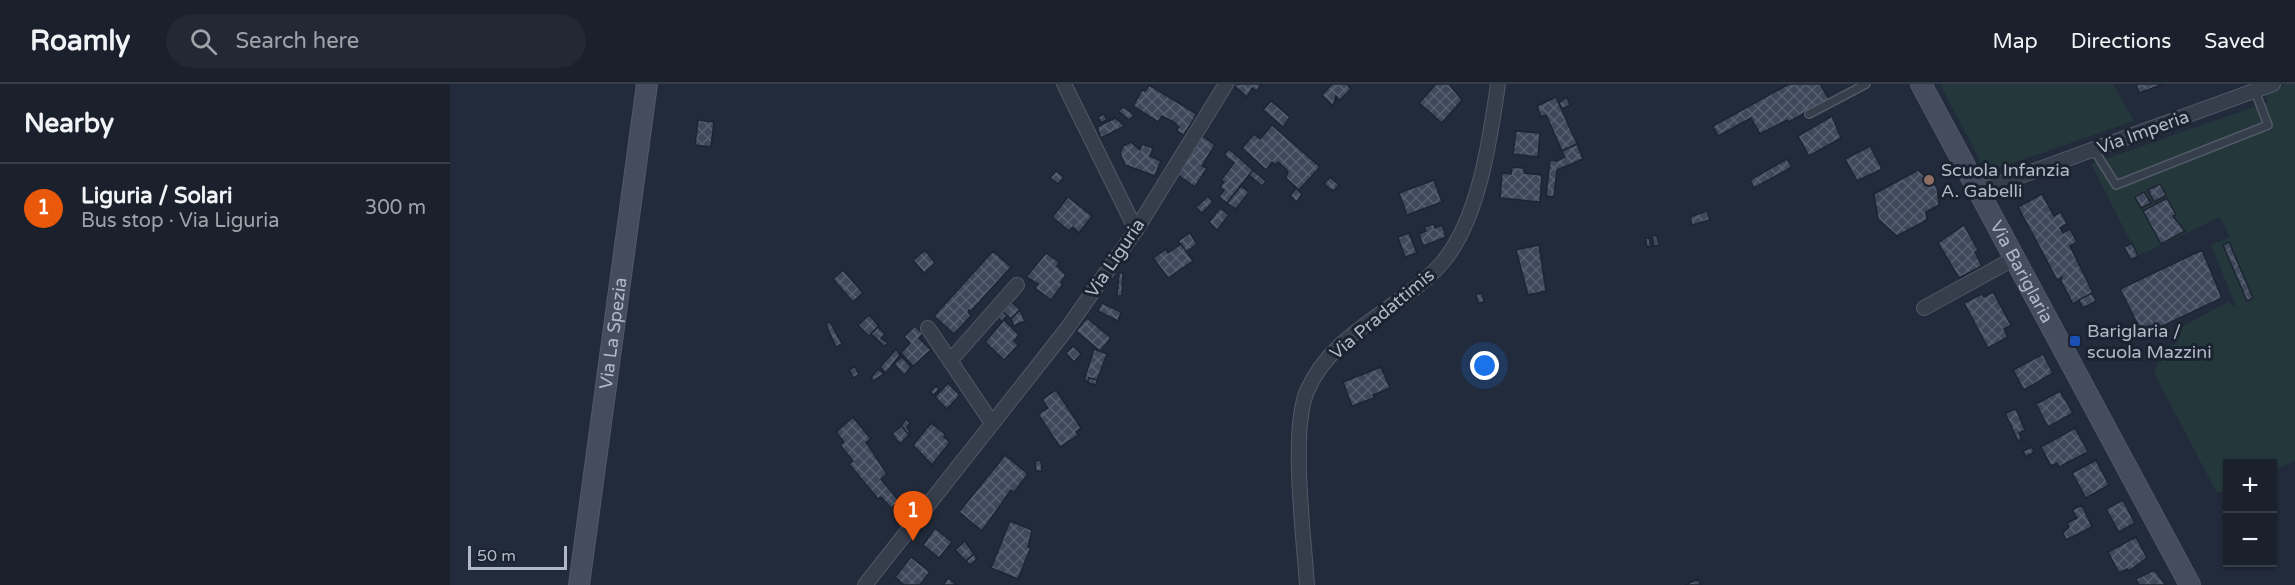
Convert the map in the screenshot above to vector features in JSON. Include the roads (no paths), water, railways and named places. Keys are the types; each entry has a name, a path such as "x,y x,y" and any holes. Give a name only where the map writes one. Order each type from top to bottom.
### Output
{"street":[{"name":"Via La Spezia","path":"579,585 647,84"},
{"path":"1064,84 1136,230"},
{"name":"Via Liguria","path":"864,585 1066,330 1136,230 1226,84"},
{"name":"Via Pradattimis","path":"1307,585 1300,457 1300,415 1307,392 1320,368 1340,345 1427,278 1451,251 1466,218 1482,170 1498,84"},
{"name":"Via Bariglaria","path":"1921,84 2190,585"},
{"name":"Via Imperia","path":"1979,191 2273,84"},
{"path":"1924,308 2015,258"},
{"path":"950,361 1017,285"},
{"path":"928,328 992,423"}],"lane":[{"path":"1809,114 1866,84"},
{"path":"2094,150 2116,185 2268,125 2255,91"}],"place":[{"name":"Scuola Infanzia A. Gabelli","path":"1929,180"},
{"name":"Bariglaria / scuola Mazzini","path":"2075,341"},
{"name":"Liguria / Solari","path":"913,541"}]}
